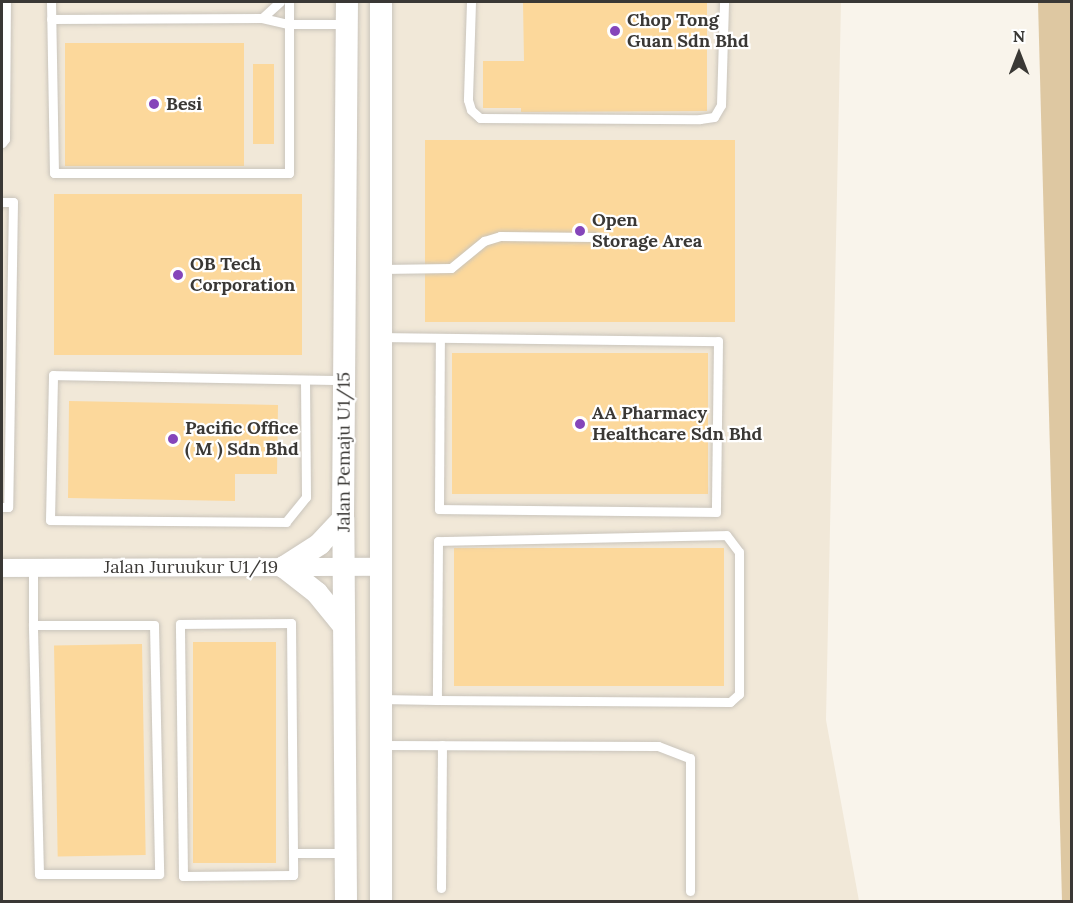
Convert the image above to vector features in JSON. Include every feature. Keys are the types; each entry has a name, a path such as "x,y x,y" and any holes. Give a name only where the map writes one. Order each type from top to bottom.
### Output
{"street":[{"name":"Jalan Pemaju U1/15","path":"381,2 381,902"},
{"name":"Jalan Pemaju U1/15","path":"346,902 343,519 347,13"},
{"path":"343,519 320,544 284,567 317,593 343,625"},
{"name":"Jalan Juruukur U1/19","path":"2,568 381,567"}],"lane":[{"path":"2,143 5,139 6,2"},
{"path":"51,2 54,172 289,172 289,2"},
{"path":"262,18 280,2"},
{"path":"471,2 468,100 471,111 480,118 700,120 714,117 722,105 724,2"},
{"path":"51,19 262,18 289,24 347,13"},
{"path":"2,202 13,202 8,507 2,507"},
{"path":"381,269 450,268 484,241 500,236 595,237"},
{"path":"381,338 440,338 718,341 716,512 439,509 440,338"},
{"path":"305,380 306,497 286,522 50,520 53,375 344,380"},
{"path":"381,699 730,702 739,694 739,552 726,535 438,541 437,699"},
{"path":"33,568 33,625 39,874 159,874 154,625 33,625"},
{"path":"291,623 293,853 293,875 183,876 180,624 291,623"},
{"path":"381,745 658,746 690,758 690,891"},
{"path":"441,888 442,745"},
{"path":"293,853 345,853"}],"shaded area":[{"path":"2,2 841,2 826,720 859,901 2,902"},
{"path":"1038,2 1072,2 1071,902 1062,901"}],"building":[{"name":"Chop Tong Guan Sdn Bhd","path":"523,2 707,2 707,111 521,112 521,108 483,108 483,61 524,61"},
{"name":"Besi","path":"65,43 244,43 244,166 65,166"},
{"path":"253,64 274,64 274,144 253,144"},
{"name":"Open Storage Area","path":"425,140 735,140 735,322 425,322"},
{"name":"OB Tech Corporation","path":"54,194 302,194 302,355 54,355"},
{"name":"AA Pharmacy Healthcare Sdn Bhd","path":"452,353 708,353 708,494 452,494"},
{"name":"Pacific Office ( M ) Sdn Bhd","path":"69,401 278,405 277,474 235,474 235,501 68,498"},
{"path":"454,548 724,548 724,686 454,686"},
{"path":"193,642 276,642 276,863 193,863"},
{"path":"142,644 146,855 58,857 54,646"}],"place":[{"name":"Chop Tong Guan Sdn Bhd","path":"615,31"},
{"name":"Besi","path":"154,104"},
{"name":"Open Storage Area","path":"580,231"},
{"name":"OB Tech Corporation","path":"178,275"},
{"name":"AA Pharmacy Healthcare Sdn Bhd","path":"580,424"},
{"name":"Pacific Office ( M ) Sdn Bhd","path":"173,439"}]}
